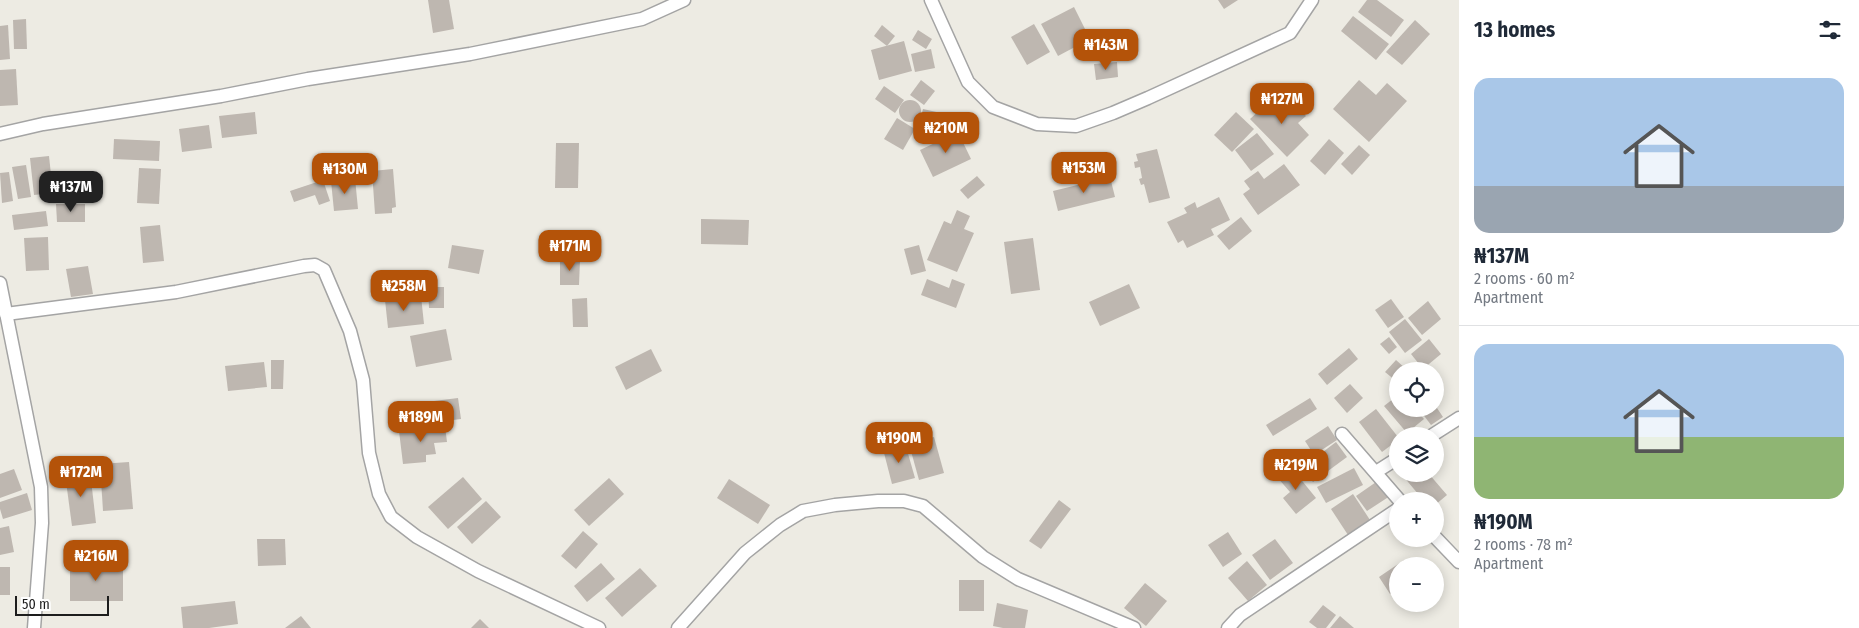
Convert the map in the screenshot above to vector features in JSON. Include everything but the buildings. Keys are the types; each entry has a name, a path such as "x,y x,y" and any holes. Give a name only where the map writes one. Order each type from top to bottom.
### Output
{"street":[{"path":"0,134 43,124 221,96 308,79 470,54 642,19 684,0"},
{"path":"931,0 968,82 993,107 1037,124 1076,126 1148,98 1290,33 1312,0"},
{"path":"6,314 176,292 315,265 324,270 352,339 363,380 369,453 379,494 391,517 417,537 478,571 600,628"},
{"path":"0,283 41,487 42,523 34,628"},
{"path":"1444,428 1459,418"},
{"path":"1342,434 1393,492"},
{"path":"1376,472 1389,464"},
{"path":"678,628 745,553 780,524 803,511 835,505 878,501 904,501 923,506 983,557 1018,578 1134,628"},
{"path":"1228,628 1240,615 1389,515"},
{"path":"1444,547 1459,562"}]}
